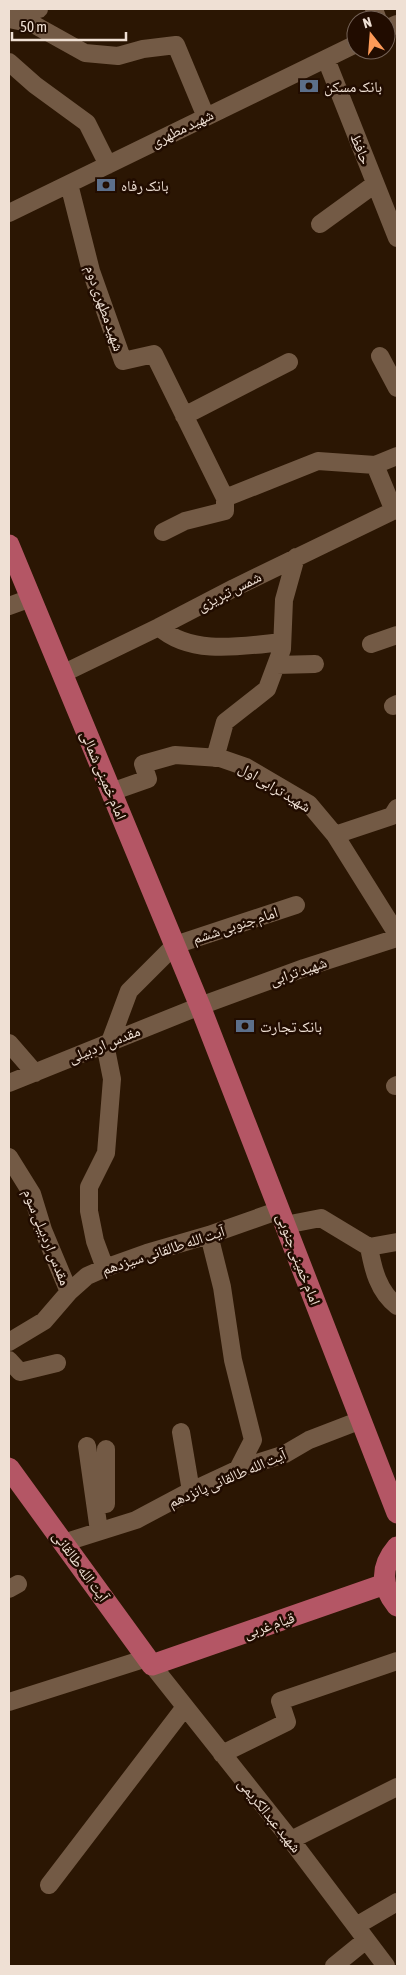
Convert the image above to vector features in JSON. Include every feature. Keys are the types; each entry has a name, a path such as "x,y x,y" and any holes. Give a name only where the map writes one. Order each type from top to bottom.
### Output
{"main road":[{"name":"امام خمینی شمالی","path":"9,544 200,1006"},
{"name":"امام خمینی جنوبی","path":"200,1006 397,1512"},
{"name":"آیت الله طالقانی","path":"9,1468 150,1661"},
{"path":"397,1547 388,1558 384,1571 385,1584 389,1596 397,1606"},
{"name":"قیام غربی","path":"150,1661 385,1584"}],"street":[{"path":"9,15 39,9"},
{"path":"9,19 32,24 85,53 118,56 143,48 176,45 206,117"},
{"name":"شهید مطهری","path":"9,213 346,49"},
{"name":"حافظ","path":"326,58 397,238"},
{"path":"9,62 35,85 87,123 108,165"},
{"name":"شهید مطهری دوم","path":"68,184 91,271 124,361 154,354 225,498"},
{"path":"320,224 375,184"},
{"path":"380,356 397,388"},
{"path":"184,416 289,362"},
{"path":"164,532 185,521 225,511 225,498 318,460 375,465 397,456"},
{"path":"375,465 396,510"},
{"name":"شمس تبریزی","path":"62,674 396,510"},
{"path":"215,758 225,722 267,689 282,649 284,600 296,558"},
{"path":"9,606 31,598"},
{"path":"159,627 169,636 195,645 240,646 282,642"},
{"path":"371,644 397,635"},
{"path":"276,665 315,664"},
{"name":"شهید ترابی اول","path":"111,792 148,779 143,764 175,755 215,758 246,767 309,804 335,835 397,936"},
{"path":"335,835 392,816 397,808"},
{"name":"امام جنوبی ششم","path":"175,945 296,906"},
{"name":"شهید ترابی","path":"200,1006 397,936"},
{"path":"105,1268 95,1241 89,1211 89,1187 106,1153 112,1079 108,1043 129,991 175,945"},
{"name":"مقدس اردبیلی","path":"9,1083 200,1006"},
{"path":"9,1043 35,1073"},
{"name":"مقدس اردبیلی سوم","path":"9,1157 32,1194 43,1230 69,1292"},
{"name":"آیت الله طالقانی سیزدهم","path":"9,1342 44,1322 69,1292 87,1276 105,1268 209,1235 282,1218 321,1218 369,1247"},
{"path":"209,1235 222,1287 233,1360 253,1440 236,1470"},
{"path":"397,1242 369,1247 373,1270 389,1300 397,1306"},
{"path":"9,1360 20,1372 57,1363"},
{"name":"آیت الله طالقانی پانزدهم","path":"63,1543 136,1520 236,1470 285,1454 309,1440 361,1420"},
{"path":"181,1432 191,1491"},
{"path":"87,1446 99,1531"},
{"path":"96,1506 106,1504 106,1449"},
{"path":"9,1702 150,1661"},
{"name":"شهید عبدالکریمی","path":"150,1661 291,1840 386,1966"},
{"path":"222,1754 287,1722 280,1701 397,1661"},
{"path":"49,1885 185,1707"},
{"path":"291,1840 397,1787"},
{"path":"356,1926 397,1902"},
{"path":"334,1966 366,1940"}],"place":[{"name":"بانک مسکن","path":"309,86"},
{"name":"بانک رفاه","path":"106,185"},
{"name":"بانک تجارت","path":"245,1026"}]}
